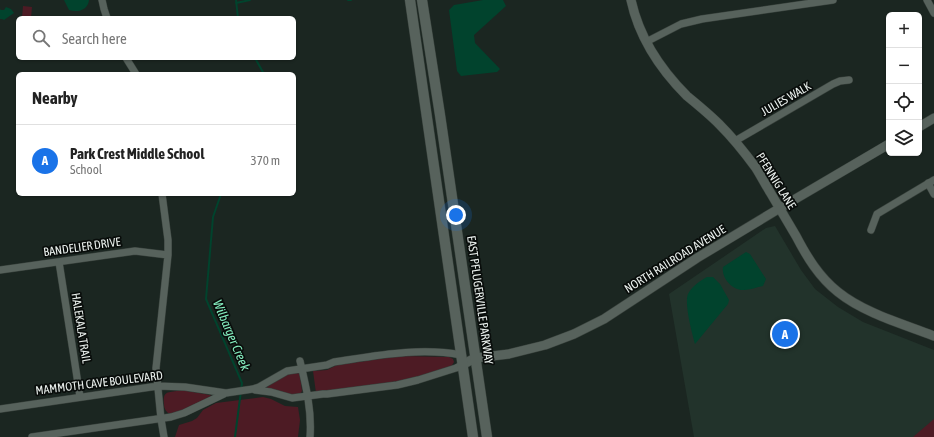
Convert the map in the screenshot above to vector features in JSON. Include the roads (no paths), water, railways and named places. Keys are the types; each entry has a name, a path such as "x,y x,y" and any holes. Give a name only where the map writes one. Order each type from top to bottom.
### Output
{"main road":[{"path":"410,0 473,437"},
{"name":"EAST PFLUGERVILLE PARKWAY","path":"422,0 487,437"}],"street":[{"path":"102,0 106,16"},
{"name":"PFENNIG LANE","path":"631,0 639,27 656,58 671,78 687,95 719,124 735,141 758,171 804,252 824,279 837,291 854,303 874,313 933,334"},
{"path":"646,42 681,24 702,19 833,0"},
{"path":"927,0 934,13"},
{"path":"127,60 135,72"},
{"name":"JULIES WALK","path":"735,141 833,84 840,81 849,80"},
{"path":"427,117 440,115"},
{"path":"922,125 934,118"},
{"name":"NORTH RAILROAD AVENUE","path":"475,358 509,354 545,345 574,334 604,318 697,258 886,146"},
{"path":"871,230 876,214 931,182 934,194"},
{"path":"162,196 168,240 168,255 156,360 156,376 164,437"},
{"name":"BANDELIER DRIVE","path":"0,270 135,250 168,255"},
{"name":"HALEKALA TRAIL","path":"59,262 80,397"},
{"name":"MAMMOTH CAVE BOULEVARD","path":"32,437 171,417 184,413 226,394 253,389 287,371 327,365 334,362 405,353 450,354 462,360 475,358"},
{"name":"MAMMOTH CAVE BOULEVARD","path":"253,389 292,398 397,385 456,368 462,360"},
{"path":"300,361 308,396 311,420 310,437"},
{"name":"MAMMOTH CAVE BOULEVARD","path":"0,409 158,386 185,387 226,394"}],"waterway":[{"name":"Wilbarger Creek","path":"236,0 238,16"},
{"path":"236,3 250,0"},
{"name":"Wilbarger Creek","path":"256,60 263,72"},
{"name":"Wilbarger Creek","path":"220,196 213,217 206,299 242,383 235,437"}],"place":[{"name":"Park Crest Middle School","path":"785,334"}]}
